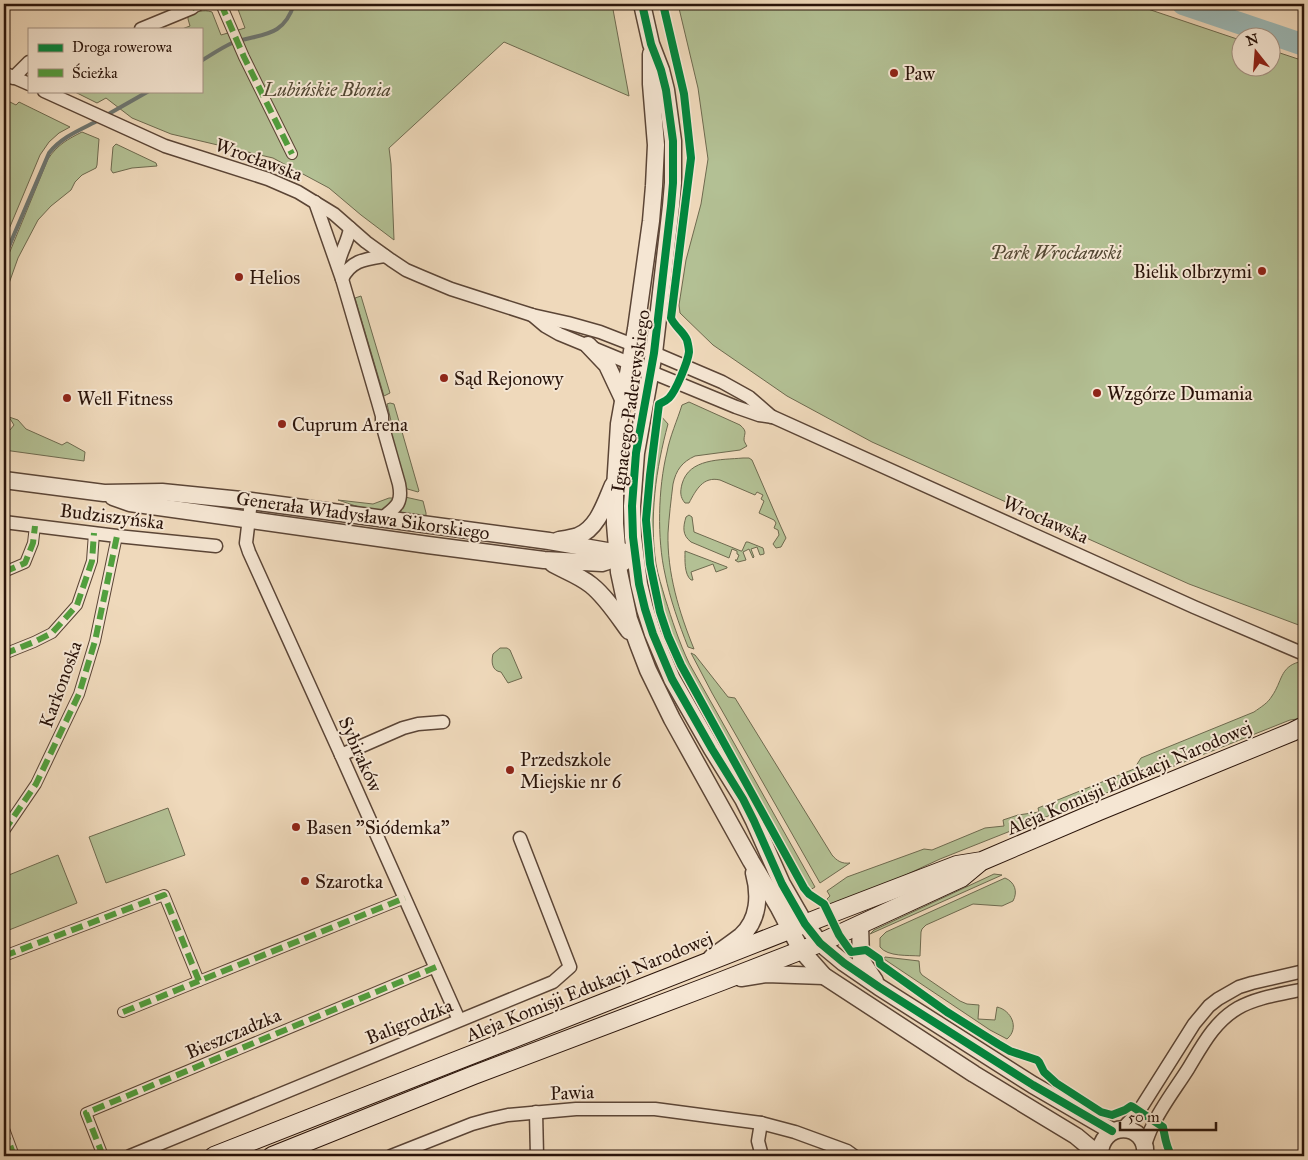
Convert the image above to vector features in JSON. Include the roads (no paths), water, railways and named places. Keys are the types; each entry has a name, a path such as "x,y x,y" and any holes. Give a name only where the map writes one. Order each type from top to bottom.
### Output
{"main road":[{"name":"Aleja Komisji Edukacji Narodowej","path":"214,1156 957,865 982,861 1300,729"},
{"name":"Aleja Komisji Edukacji Narodowej","path":"272,1156 474,1075 722,982 820,943 961,878 982,861"}],"street":[{"path":"221,4 244,57 292,154"},
{"name":"Ignacego Paderewskiego","path":"642,4 651,44 666,90 672,141 673,174 654,353 636,453 632,506 633,537 638,576 645,610 653,634 672,679 754,821 782,884 798,927 801,950 824,976 974,1074 1076,1136 1100,1156"},
{"path":"143,28 198,6"},
{"name":"Ignacego Paderewskiego","path":"651,44 650,84 656,145 654,186 651,220 633,344 623,399 616,453 615,480 617,556 630,619 648,670 672,719 751,861 779,908 798,927 844,963 879,987 1032,1085 1117,1130 1128,1130 1138,1135 1145,1153"},
{"path":"9,76 28,63"},
{"path":"9,76 28,84"},
{"name":"Wrocławska","path":"46,92 165,146 280,184 298,192 334,214 384,256 406,270 451,289 532,315 600,332 722,382 749,398 772,417 1194,607 1304,654"},
{"path":"315,202 342,278 382,416 382,424 400,493 398,503 381,519"},
{"path":"338,266 339,256 348,238 350,228"},
{"path":"342,278 346,271 354,264 384,256"},
{"name":"Wrocławska","path":"532,315 559,334 759,415 772,417"},
{"path":"588,345 606,365 623,399"},
{"name":"Generała Władysława Sikorskiego","path":"4,480 104,493 162,492 251,501 549,541 607,551 617,556 638,576"},
{"path":"549,541 577,536 592,527 598,519 615,480"},
{"name":"Generała Władysława Sikorskiego","path":"104,493 130,503 544,560 602,563 617,556"},
{"name":"Sybiraków","path":"251,501 246,543 249,552 459,1020"},
{"name":"Budziszyńska","path":"4,522 216,546"},
{"path":"4,572 25,563 33,543 35,526"},
{"path":"4,654 52,633 77,605 92,561 94,533"},
{"name":"Karkonoska","path":"4,831 36,784 79,694 95,642 117,536"},
{"path":"617,556 633,537"},
{"path":"544,560 580,577 592,586 636,640"},
{"path":"341,754 403,728 418,724 443,722"},
{"name":"Baligrodzka","path":"130,1156 553,982 570,967 520,838"},
{"path":"702,964 740,936 750,926 758,900 751,861"},
{"path":"4,956 164,895 199,981"},
{"path":"123,1012 405,898"},
{"path":"860,925 861,960 879,987"},
{"name":"Bieszczadzka","path":"103,1156 86,1113 436,967"},
{"path":"1100,1156 1100,1148 1106,1136 1117,1130 1139,1111 1194,1024 1209,1006 1239,987 1304,971"},
{"path":"722,982 766,974 824,976"},
{"path":"1145,1153 1151,1128 1159,1114 1209,1034 1222,1020 1246,1004 1304,989"},
{"name":"Pawia","path":"391,1156 472,1124 508,1115 576,1109 655,1109 761,1122 847,1151 854,1156"},
{"path":"536,1112 537,1156"},
{"path":"761,1122 758,1141 762,1156"},
{"path":"4,1129 14,1156"}],"waterway":[{"path":"202,60 232,43 277,29 284,23 294,4"},
{"path":"1183,4 1304,45"},
{"path":"105,116 147,92"},
{"path":"4,258 49,153 59,142 99,120"}],"place":[{"name":"Paw","path":"894,73"},
{"name":"Bielik olbrzymi","path":"1262,271"},
{"name":"Helios","path":"239,277"},
{"name":"Sąd Rejonowy","path":"444,378"},
{"name":"Wzgórze Dumania","path":"1097,393"},
{"name":"Well Fitness","path":"67,398"},
{"name":"Cuprum Arena","path":"282,424"},
{"name":"Przedszkole Miejskie nr 6","path":"510,770"},
{"name":"Basen \"Siódemka\"","path":"296,827"},
{"name":"Szarotka","path":"305,881"}],"park label":[{"name":"Lubińskie Błonia","path":"327,89"},
{"name":"Park Wrocławski","path":"1056,252"}]}
